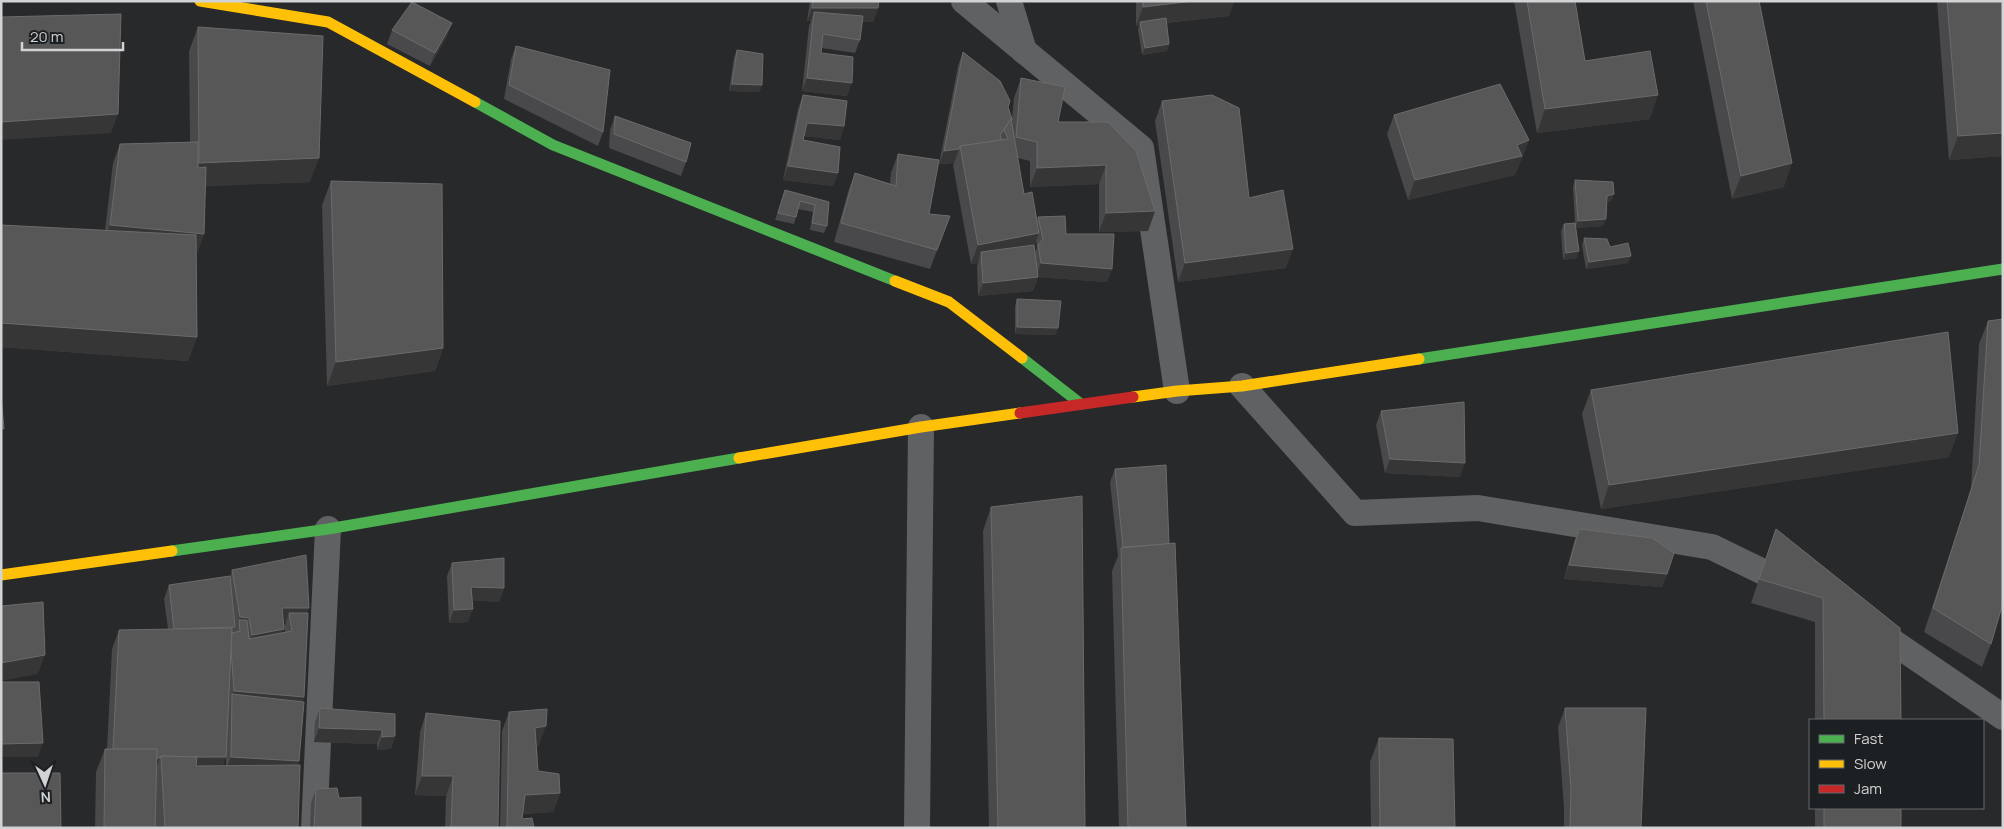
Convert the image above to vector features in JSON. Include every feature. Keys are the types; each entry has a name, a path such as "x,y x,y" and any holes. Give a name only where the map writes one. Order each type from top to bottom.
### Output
{"main road":[{"path":"200,1 328,22 553,145 949,302 1081,404"},
{"path":"1,575 328,529 922,427 1177,391 1242,386 2003,269"}],"street":[{"path":"964,1 1141,148 1177,391"},
{"path":"1009,1 1024,51"},
{"path":"1242,386 1354,513 1478,508 1712,547 1816,598"},
{"path":"917,828 922,427"},
{"path":"314,828 328,529"},
{"path":"1850,616 1868,624 2003,717"}],"building":[{"path":"813,1 879,1 878,8 812,8"},
{"path":"1143,1 1193,1 1143,7"},
{"path":"1527,1 1575,1 1585,61 1650,51 1658,95 1545,109"},
{"path":"1706,1 1759,1 1792,163 1741,176"},
{"path":"1947,1 2003,1 2003,133 1958,136"},
{"path":"412,2 452,23 435,53 392,30"},
{"path":"814,12 863,16 860,40 823,34 821,53 853,57 852,83 807,78"},
{"path":"121,14 118,114 1,122 1,17"},
{"path":"1166,18 1169,44 1145,48 1140,22"},
{"path":"198,27 323,36 319,158 199,163"},
{"path":"516,46 610,70 603,132 509,85"},
{"path":"737,50 763,54 762,85 732,84"},
{"path":"963,52 1000,81 1010,101 1008,107 1012,119 1000,135 1002,140 960,146 959,149 944,151"},
{"path":"1021,78 1065,87 1058,122 1108,122 1136,151 1155,211 1106,213 1106,165 1037,168 1037,142 1016,137"},
{"path":"1500,84 1529,140 1517,145 1522,156 1415,180 1394,115"},
{"path":"803,95 847,101 844,126 807,123 803,140 840,147 838,173 788,166"},
{"path":"1212,95 1239,108 1249,198 1283,190 1293,249 1185,263 1162,101"},
{"path":"615,116 691,143 686,162 614,134"},
{"path":"1011,119 1024,194 1032,192 1039,233 978,245 960,146 1008,139 1004,130"},
{"path":"198,142 198,168 206,167 204,234 110,225 120,144"},
{"path":"898,154 939,160 929,214 950,216 937,250 841,223 855,173 896,186"},
{"path":"1575,180 1613,182 1614,194 1607,196 1606,219 1578,221"},
{"path":"331,181 442,184 443,348 336,362"},
{"path":"785,190 829,202 827,226 812,223 815,205 800,201 796,217 778,213"},
{"path":"1065,216 1066,234 1114,234 1112,269 1041,263 1038,245 1043,239 1038,217"},
{"path":"1575,223 1579,251 1566,253 1564,224"},
{"path":"1,225 196,235 197,337 1,323"},
{"path":"1584,238 1607,239 1610,247 1628,243 1631,256 1589,262"},
{"path":"1034,245 1038,277 983,283 981,252"},
{"path":"1017,299 1061,301 1058,328 1017,327"},
{"path":"2003,319 2003,603 1991,644 1933,608 1979,465 1988,321"},
{"path":"1948,332 1958,433 1609,485 1591,390"},
{"path":"1,396 4,429 1,429"},
{"path":"1464,402 1465,463 1390,459 1381,411"},
{"path":"1166,465 1169,544 1123,547 1115,469"},
{"path":"1082,496 1085,828 998,828 991,507"},
{"path":"1579,529 1652,538 1674,553 1667,574 1569,565"},
{"path":"1776,529 1900,628 1901,719 1824,719 1823,598 1759,579"},
{"path":"1175,543 1186,828 1128,828 1121,548"},
{"path":"306,555 309,608 282,608 284,629 252,635 249,618 240,617 232,570"},
{"path":"504,558 504,588 471,587 473,609 454,610 452,563"},
{"path":"230,576 235,627 174,629 169,585"},
{"path":"43,602 45,655 1,663 1,606"},
{"path":"289,613 308,613 304,697 234,691 231,649 232,633 240,631 239,620 247,620 249,639 292,631"},
{"path":"232,628 226,757 161,756 156,758 157,749 113,749 119,630"},
{"path":"1,682 39,682 43,743 1,744"},
{"path":"232,694 304,702 299,761 231,757"},
{"path":"320,708 395,714 395,736 382,737 382,730 319,728"},
{"path":"1565,708 1646,708 1641,828 1570,828 1571,789"},
{"path":"547,709 546,726 535,728 538,771 559,774 560,793 525,795 522,819 532,818 534,828 507,828 509,712"},
{"path":"426,713 500,721 498,828 451,828 453,776 422,776"},
{"path":"1379,738 1453,739 1455,828 1380,828"},
{"path":"105,749 157,749 155,828 104,828"},
{"path":"161,756 197,757 196,766 300,765 298,828 165,828"},
{"path":"1,773 60,773 61,828 1,828"},
{"path":"337,788 339,798 361,797 361,828 314,828 316,789"},
{"path":"1824,809 1901,809 1901,828 1824,828"}],"traffic: fast":[{"path":"475,102 553,145 895,281"},
{"path":"1419,359 2003,269"},
{"path":"1022,358 1081,404"},
{"path":"172,551 328,529 739,458"}],"traffic: slow":[{"path":"200,1 328,22 475,102"},
{"path":"895,281 949,302 1022,358"},
{"path":"1133,397 1177,391 1242,386 1419,359"},
{"path":"739,458 921,427 1020,413"},
{"path":"1,575 172,551"}],"traffic: jam":[{"path":"1020,413 1133,397"}]}
